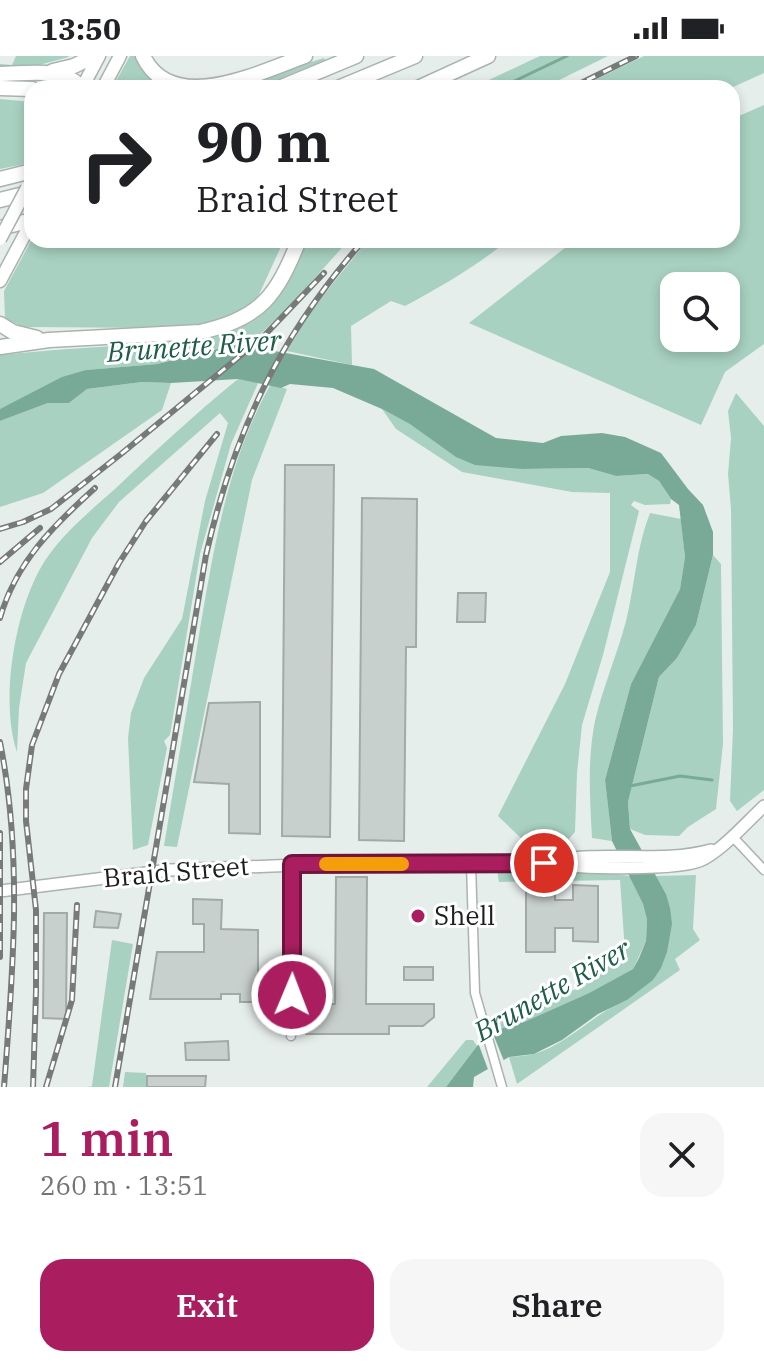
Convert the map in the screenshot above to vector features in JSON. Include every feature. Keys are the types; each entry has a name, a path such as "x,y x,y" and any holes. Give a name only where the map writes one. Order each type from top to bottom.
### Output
{"highway":[{"path":"0,74 43,73 97,56"},
{"path":"143,56 151,70 165,80"},
{"path":"234,80 305,56"},
{"path":"298,80 356,56"},
{"path":"357,80 415,56"},
{"path":"436,80 488,56"},
{"path":"454,80 494,56"},
{"path":"43,73 74,80"},
{"path":"0,88 24,89"},
{"path":"0,179 24,173"},
{"path":"0,200 24,194"},
{"path":"0,228 24,222"},
{"path":"0,347 49,340 200,332 222,327 244,317 275,290 295,248"},
{"path":"0,324 23,336 49,340"}],"main road":[{"path":"86,80 97,56"},
{"path":"107,80 120,56"},
{"path":"0,239 24,194"},
{"path":"0,281 24,235"}],"street":[{"name":"Braid Street","path":"0,891 153,871 292,864 544,863 609,854 696,862 719,847 764,806"},
{"path":"732,836 764,870"},
{"name":"Braid Street","path":"544,863 621,866 661,861"},
{"path":"291,1036 292,864"},
{"path":"471,864 475,993 502,1087"}],"shaded area":[{"path":"16,56 69,57 39,65 0,68 0,64 12,65"},
{"path":"130,56 135,56 140,67 154,80 116,80"},
{"path":"540,56 608,56 559,80 489,80"},
{"path":"644,56 764,56 764,73 740,84 740,80 594,80"},
{"path":"324,58 325,60 276,80 251,80"},
{"path":"0,99 24,101 24,164 0,169"},
{"path":"764,105 764,344 725,372 701,425 469,323 565,248 740,248 740,116"},
{"path":"27,248 280,248 257,299 230,317 189,327 24,327 5,319 4,291"},
{"path":"303,248 342,248 286,310 254,340 157,364 86,370 0,409 0,355 171,343 226,333 243,326 267,309 282,292"},
{"path":"362,248 497,248 472,267 405,306 391,301 351,326 352,365 287,351 313,308"},
{"path":"254,340 269,350 374,369 496,438 543,443 561,436 602,433 625,437 661,453 703,505 713,532 713,555 696,625 677,658 659,677 628,802 630,829 666,894 670,908 672,924 661,968 653,980 627,1000 598,1014 562,1040 534,1054 509,1057 474,1077 473,1087 446,1087 477,1046 496,1030 524,1022 633,969 646,941 647,920 643,904 612,841 605,780 631,684 680,589 685,557 679,505 659,481 648,474 616,476 588,468 523,469 475,465 456,457 410,424 333,388 290,384 281,388 238,379 142,382 87,389 69,403 48,403 0,421 0,409 62,377 86,370 157,364"},
{"path":"238,379 259,381 231,444 200,554 170,735 164,741 167,748 148,845 133,850 128,738 131,713 144,678 182,619 205,501 228,423 220,413 119,502 92,538 26,663 19,708 17,752 12,732 10,685 17,634 40,569 64,536"},
{"path":"142,382 171,383 162,410 43,493 0,507 0,421 48,403 69,403 87,389"},
{"path":"271,384 287,389 252,480 177,847 164,846 209,575 223,509 243,445"},
{"path":"736,393 764,426 764,790 737,811 730,801 733,729 728,474 731,438 728,411"},
{"path":"382,409 523,469 588,468 616,476 649,474 659,481 671,499 670,504 645,505 634,501 631,505 639,511 582,725 575,832 568,840 525,842 498,816 565,684 610,572 610,493 572,492 462,472 396,429"},
{"path":"650,513 681,519 685,557 680,589 631,684 605,780 612,841 592,838 592,736 626,621"},
{"path":"713,555 721,564 723,744 716,809 679,836 645,835 630,829 628,802 659,677 677,658 696,625"},
{"path":"497,870 583,870 630,876 647,920 646,941 633,969 524,1022 496,1030 493,1019 582,987 625,952 620,880 499,882"},
{"path":"696,875 693,929 700,940 675,959 680,970 517,1084 509,1057 531,1055 546,1049 627,1000 666,894 656,876"},
{"path":"112,940 133,944 109,1087 88,1087 92,1086"},
{"path":"466,1040 473,1040 477,1046 446,1087 427,1087"},
{"path":"125,1072 146,1073 147,1087 123,1087"}],"pier":[{"path":"491,1029 504,1061 489,1072 477,1040"}],"building":[{"path":"285,465 334,465 330,837 282,836"},
{"path":"362,498 417,499 416,647 406,647 404,841 359,840"},
{"path":"458,593 486,593 485,622 457,622"},
{"path":"260,702 260,834 229,833 229,784 194,782 209,703"},
{"path":"336,877 367,877 366,1004 434,1004 434,1017 423,1026 389,1026 389,1034 306,1034 306,1004 335,1004"},
{"path":"526,885 555,885 555,900 573,900 573,885 598,886 598,942 573,941 573,928 555,928 555,952 526,952"},
{"path":"193,899 222,900 221,929 258,930 258,1002 240,1002 240,994 221,994 221,999 150,999 157,952 204,952 204,924 193,924"},
{"path":"96,911 121,914 118,928 94,927"},
{"path":"44,913 67,913 66,1019 43,1018"},
{"path":"404,967 433,967 433,980 404,980"},
{"path":"228,1041 229,1060 186,1060 185,1043"},
{"path":"147,1076 206,1076 205,1087 147,1087"}],"waterway":[{"path":"517,80 567,56"},
{"path":"630,786 680,776 712,780"}],"railway":[{"path":"587,80 636,56"},
{"path":"115,1087 206,555 217,510 246,426 284,349 334,276 357,248"},
{"path":"0,529 51,509 121,454 263,337 324,273"},
{"path":"33,1087 36,910 26,821 26,789 32,745 59,674 119,563 146,521 217,434"},
{"path":"0,618 26,562 51,531 95,488"},
{"path":"0,562 40,528"},
{"path":"0,742 12,828 14,871 13,958 4,1087"},
{"path":"0,833 0,957"},
{"path":"46,1087 72,1000 77,905"}],"slow traffic":[{"path":"326,864 402,864"}],"place":[{"name":"Shell","path":"418,916"}],"route":[{"path":"292,995 292,864 544,863"}],"water label":[{"name":"Brunette River","path":"194,346"},
{"name":"Brunette River","path":"552,990"}]}
